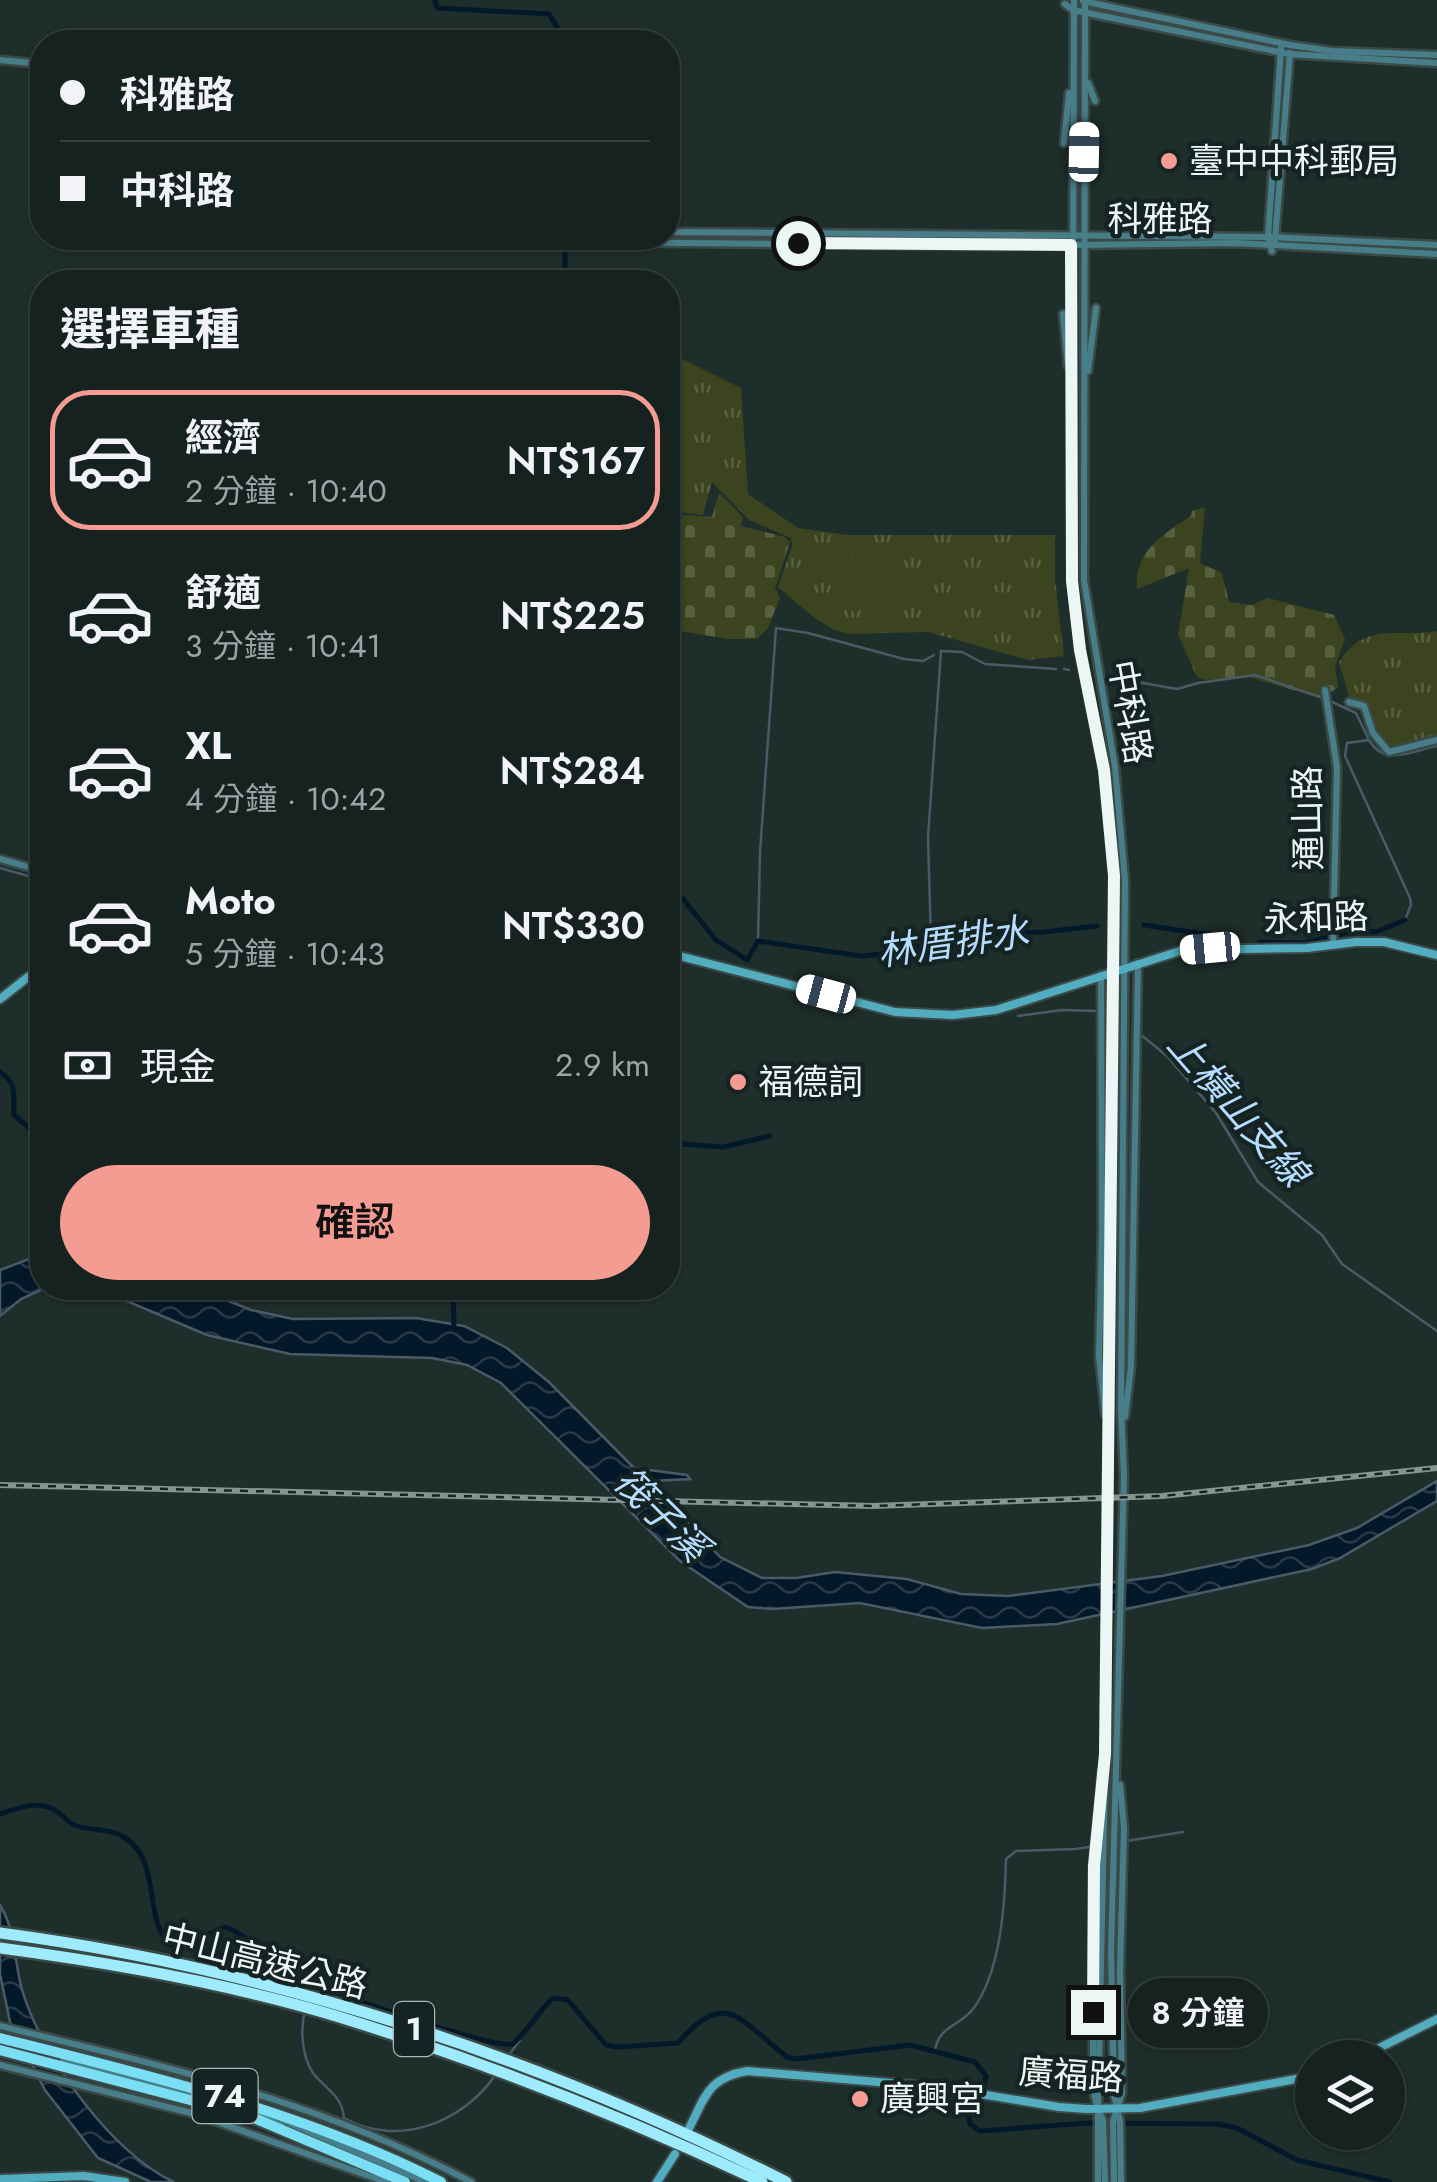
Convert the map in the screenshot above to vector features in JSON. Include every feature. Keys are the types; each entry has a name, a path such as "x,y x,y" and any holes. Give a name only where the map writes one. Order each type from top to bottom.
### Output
{"highway":[{"name":"中山高速公路","path":"0,1933 146,1958 290,1991 452,2042 588,2091 691,2134 786,2182"},
{"name":"中山高速公路","path":"0,1948 172,1977 334,2016 463,2058 678,2142 762,2182"},
{"name":"74","path":"0,2044 247,2115 405,2182"},
{"name":"74","path":"0,2044 259,2106 441,2182"}],"main road":[{"name":"永和路","path":"680,956 895,1012 953,1015 996,1010 1183,950 1289,949 1384,942 1437,955"},
{"path":"0,999 30,975"},
{"path":"1394,2040 1437,2019"},
{"name":"廣福路","path":"687,2132 710,2086 724,2076 747,2071 938,2086 1100,2115 1118,2108 1140,2108 1295,2081"},
{"path":"657,2182 675,2154"},
{"path":"0,2179 84,2176 125,2182"}],"street":[{"path":"1074,0 1285,49 1437,56"},
{"name":"中科路","path":"1074,0 1072,581 1080,650 1104,770 1120,969 1124,1434"},
{"name":"中科路","path":"1085,1 1084,580 1120,814 1125,880 1108,1435"},
{"path":"1073,10 1285,49 1437,63"},
{"path":"1272,241 1285,49"},
{"path":"1064,143 1072,52"},
{"path":"0,60 30,63"},
{"path":"1086,77 1095,101"},
{"name":"科雅路","path":"680,232 1071,241"},
{"name":"科雅路","path":"1272,241 1437,254"},
{"name":"科雅路","path":"680,242 1272,241 1437,245"},
{"path":"1084,397 1096,308"},
{"path":"1063,314 1072,412"},
{"name":"通山路","path":"1326,696 1337,768 1332,945"},
{"path":"1348,702 1364,706 1374,733 1389,752 1437,740"},
{"path":"0,858 30,867"},
{"path":"1118,2108 1114,2094 1111,1969 1124,1434 1132,1367 1138,963"},
{"path":"1101,976 1100,1374 1108,1435 1101,2182"},
{"path":"1100,2115 1093,2090 1094,1866 1105,1754"},
{"path":"1117,1759 1124,1828 1122,2093 1116,2122 1118,2182"},
{"path":"0,2026 278,2099 386,2142 471,2182"},
{"path":"0,2044 208,2095 267,2114 425,2182"},
{"path":"25,2050 259,2114 416,2182"},
{"path":"0,2064 222,2122 386,2182"}],"green space":[{"path":"680,358 741,388 748,494 798,528 847,535 1055,535 1055,580 1064,656 1028,660 928,632 848,634 832,629 778,587 792,546 791,538 749,520 712,482 703,515 680,512"},
{"path":"719,493 743,517 741,526 785,537 790,542 775,588 780,598 768,628 757,639 727,639 680,631 680,515 712,517"},
{"path":"1205,507 1200,563 1222,573 1229,602 1252,605 1268,598 1334,615 1345,639 1335,667 1338,688 1320,698 1249,677 1197,677 1178,635 1189,568 1137,589 1137,576 1152,546 1191,516 1192,511"},
{"path":"852,558 880,565 897,587 853,612 823,572 834,563"},
{"path":"1437,631 1437,738 1391,750 1370,714 1350,700 1339,662 1349,649 1371,636"}],"water":[{"path":"30,1259 30,1295 0,1316 0,1270"},
{"name":"筏子溪","path":"124,1300 226,1300 293,1319 416,1318 464,1326 507,1348 550,1383 634,1468 687,1475 690,1479 649,1481 720,1557 762,1578 835,1572 907,1579 961,1594 1008,1596 1162,1576 1309,1545 1357,1528 1437,1481 1437,1501 1340,1558 1312,1569 1057,1624 982,1628 860,1603 748,1607 680,1561 501,1383 467,1365 432,1358 290,1354 207,1335"},
{"path":"0,1905 13,1938 23,1993 63,2074 127,2150 174,2182 151,2182 98,2158 45,2090 10,2022 0,1974"}],"waterway":[{"path":"435,0 437,8 549,14 559,30"},
{"path":"565,250 565,270"},
{"path":"758,941 760,852 776,628 904,659 923,661 934,655"},
{"path":"941,651 962,652 985,664 1056,669"},
{"path":"931,942 928,837 941,651"},
{"path":"1064,669 1069,670"},
{"path":"1115,678 1177,689 1255,675 1323,698"},
{"path":"1330,701 1356,713 1368,738"},
{"name":"林厝排水","path":"1405,920 1410,898 1345,756 1347,743 1369,740 1375,748 1391,755 1437,746"},
{"path":"0,868 30,877"},
{"name":"林厝排水","path":"680,897 716,940 747,960 758,941 861,956 903,952 947,935 1097,926"},
{"name":"林厝排水","path":"1260,942 1304,943 1357,930 1376,932 1405,920"},
{"name":"林厝排水","path":"1144,925 1210,935"},
{"name":"上橫山支線","path":"1018,1016 1062,1010 1097,1011"},
{"name":"上橫山支線","path":"1140,1034 1167,1056 1216,1113 1258,1182 1322,1235 1342,1264 1437,1331"},
{"path":"0,1072 12,1086 14,1115 30,1129"},
{"path":"680,1144 723,1147 770,1136"},
{"path":"453,1300 454,1329"},
{"path":"0,1814 45,1806 74,1825 122,1836 143,1859 157,1920 171,1945 183,1945 225,1927 251,1943 288,1977 472,2037 512,2044 553,1998 568,2000 606,2045 617,2047 678,2043 709,2016 722,2013 745,2022 787,2057 910,2045 975,2062 986,2076 984,2085"},
{"path":"935,2053 944,2032 973,2009 990,1976 1003,1916 1006,1859 1016,1851 1076,1849 1183,1832"},
{"path":"310,1993 312,1985"},
{"path":"305,2010 303,2043 309,2066 337,2098 344,2118 365,2127 386,2131 428,2126 466,2106 496,2074"},
{"path":"509,2055 520,2040"},
{"path":"982,2094 981,2104 968,2112 970,2124 980,2131 1088,2123 1218,2124 1237,2128 1297,2160 1390,2182"}],"railway":[{"path":"0,1485 872,1506 1162,1496 1437,1468"}],"place":[{"name":"臺中中科郵局","path":"1169,161"},
{"name":"福德詞","path":"738,1082"},
{"name":"廣興宮","path":"860,2099"}],"route":[{"path":"798,243 1071,245 1072,581 1080,650 1104,770 1114,876 1105,1754 1094,1866 1093,2012"}]}
